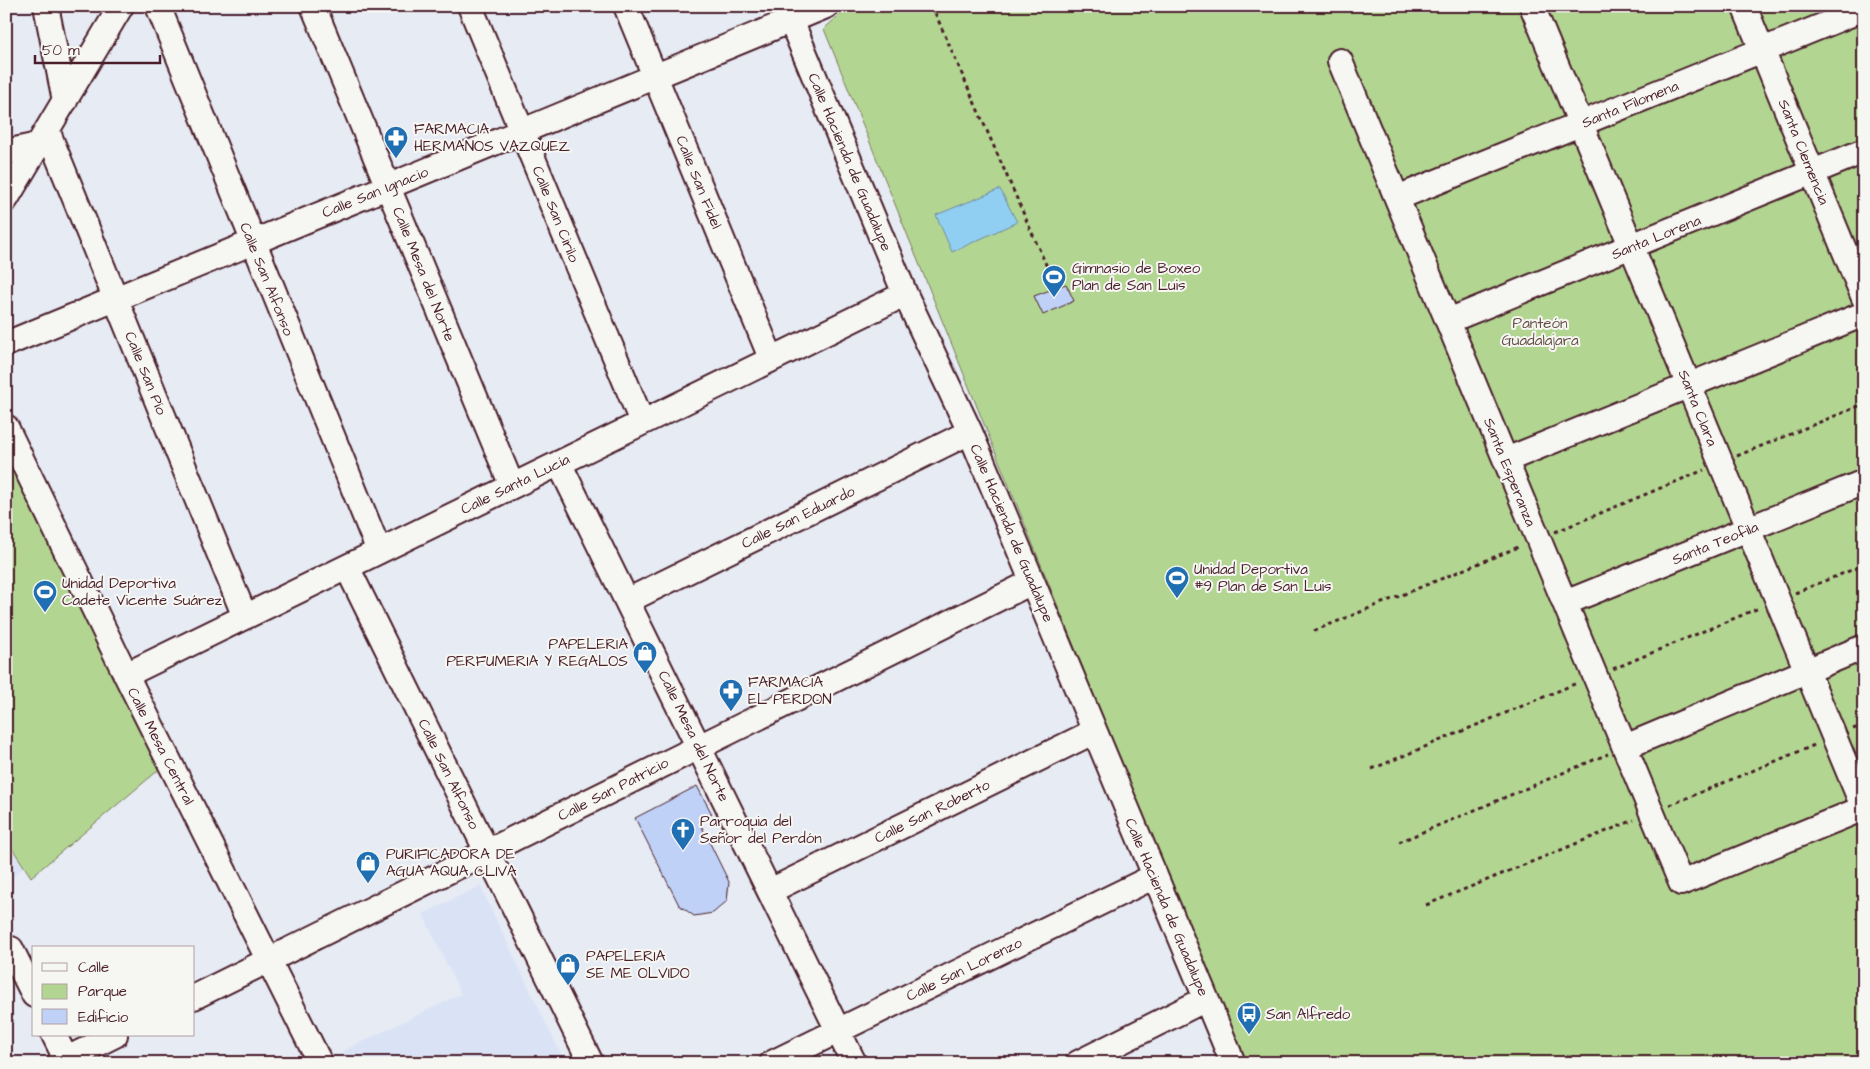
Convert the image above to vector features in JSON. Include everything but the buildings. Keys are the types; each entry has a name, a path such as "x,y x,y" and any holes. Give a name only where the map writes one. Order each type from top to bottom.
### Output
{"street":[{"path":"46,6 65,100"},
{"path":"6,199 121,6"},
{"name":"Calle San Alfonso","path":"158,6 379,551"},
{"name":"Calle Mesa del Norte","path":"313,6 512,486"},
{"name":"Calle San Cirilo","path":"470,6 642,422"},
{"name":"Calle San Fidel","path":"626,6 771,358"},
{"name":"Calle San Ignacio","path":"6,344 655,77 788,14 826,6"},
{"name":"Santa Clara","path":"1532,6 1864,808"},
{"name":"Santa Clemencia","path":"1744,6 1864,298"},
{"name":"Santa Filomena","path":"1397,198 1864,9"},
{"name":"Calle Hacienda de Guadalupe","path":"788,14 905,294 970,432 1093,732 1233,1063"},
{"name":"Santa Esperanza","path":"1340,61 1681,883 1864,808"},
{"path":"6,152 43,137"},
{"name":"Calle San Pío","path":"43,137 116,299 245,617"},
{"name":"Santa Lorena","path":"1448,321 1864,151"},
{"name":"Calle Santa Lucía","path":"126,675 905,294"},
{"path":"1506,460 1864,314"},
{"name":"Calle Mesa Central","path":"6,427 126,675 320,1063"},
{"name":"Calle San Eduardo","path":"627,601 970,432"},
{"name":"Calle Mesa del Norte","path":"559,463 854,1063"},
{"name":"Santa Teofila","path":"1565,603 1864,482"},
{"name":"Calle San Alfonso","path":"347,566 591,1063"},
{"name":"Calle San Patricio","path":"195,997 1032,582"},
{"path":"1625,747 1864,646"},
{"name":"Calle San Roberto","path":"770,891 1093,732"},
{"name":"Calle San Lorenzo","path":"772,1063 1155,876"},
{"path":"11,949 32,991"},
{"path":"1078,1063 1206,999"},
{"path":"54,1036 64,1062 113,1036"}],"path":[{"path":"932,6 1051,276"},
{"path":"1314,631 1864,404"},
{"path":"1372,768 1864,564"},
{"path":"1399,842 1625,747"}],"shaded area":[{"path":"6,839 24,867 6,883"},
{"path":"480,886 565,1063 349,1063 343,1051 461,994 423,914"}],"green space":[{"name":"Panteón Guadalajara","path":"849,6 1864,6 1864,1063 1243,1063 824,29"},
{"name":"Unidad Deportiva Cadete Vicente Suárez","path":"6,458 161,768 31,877 6,839"}],"water":[{"path":"1000,189 1017,222 952,252 936,215"}],"place":[{"name":"FARMACIA HERMANOS VAZQUEZ","path":"396,159"},
{"name":"Gimnasio de Boxeo Plan de San Luis","path":"1054,298"},
{"name":"Unidad Deportiva #9 Plan de San Luis","path":"1177,599"},
{"name":"Unidad Deportiva Cadete Vicente Suárez","path":"45,613"},
{"name":"PAPELERIA PERFUMERIA Y REGALOS","path":"645,674"},
{"name":"FARMACIA EL PERDON","path":"731,712"},
{"name":"Parroquia del Señor del Perdón","path":"683,851"},
{"name":"PURIFICADORA DE AGUA AQUA CLIVA","path":"368,884"},
{"name":"PAPELERIA SE ME OLVIDO","path":"568,986"},
{"name":"San Alfredo","path":"1249,1035"}]}
